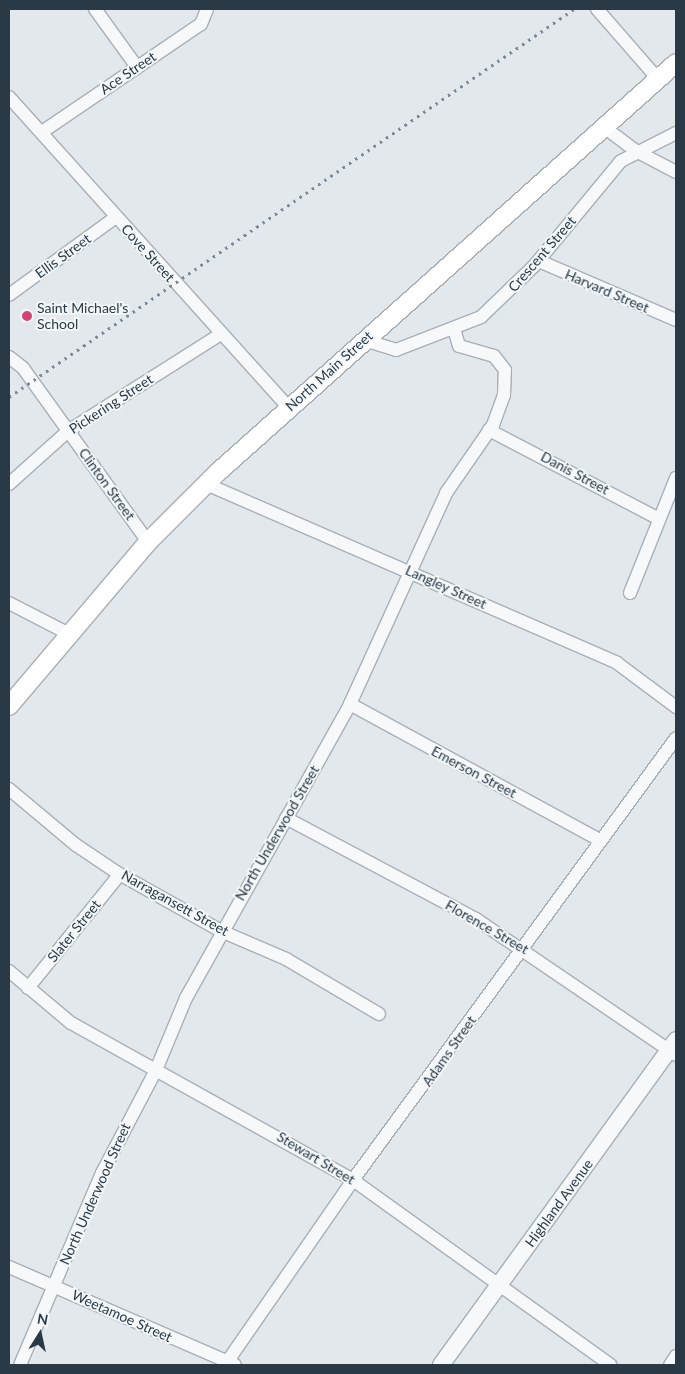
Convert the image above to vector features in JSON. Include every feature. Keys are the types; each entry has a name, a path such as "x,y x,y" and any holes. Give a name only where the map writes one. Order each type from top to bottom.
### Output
{"main road":[{"name":"North Main Street","path":"9,706 148,542 206,484 364,340 676,63"}],"street":[{"path":"95,9 137,67"},
{"name":"Ace Street","path":"42,132 201,24 207,9"},
{"path":"597,9 658,79"},
{"name":"Cove Street","path":"9,97 289,408"},
{"path":"604,126 636,151 676,172"},
{"name":"Crescent Street","path":"364,340 396,350 482,317 538,261 621,161 636,151 676,133"},
{"name":"Ellis Street","path":"9,295 116,217"},
{"name":"Harvard Street","path":"538,261 676,320"},
{"name":"North Underwood Street","path":"20,1365 102,1173 156,1070 221,931 350,704 412,572 446,493 489,430 504,394 505,370 494,356 459,346 454,328"},
{"name":"Pickering Street","path":"9,484 68,431 221,334"},
{"name":"Clinton Street","path":"9,357 23,368 148,542"},
{"name":"Danis Street","path":"489,430 659,519"},
{"path":"630,593 676,478"},
{"name":"Langley Street","path":"206,484 412,572 617,663 676,707"},
{"path":"9,603 69,634"},
{"name":"Emerson Street","path":"350,704 599,840"},
{"name":"Adams Street","path":"229,1364 353,1180 523,948 599,840 676,738"},
{"name":"Narragansett Street","path":"9,788 76,845 120,874 221,931 286,959 379,1014"},
{"name":"Florence Street","path":"286,818 523,948 674,1048"},
{"name":"Slater Street","path":"28,988 120,874"},
{"name":"Stewart Street","path":"9,971 72,1023 156,1070 289,1140 353,1180 610,1365"},
{"name":"Highland Avenue","path":"441,1365 674,1048"},
{"name":"Weetamoe Street","path":"9,1267 229,1364"},
{"path":"670,1365 676,1356"}],"railway":[{"path":"9,397 574,9"}],"place":[{"name":"Saint Michael's School","path":"27,316"}]}
